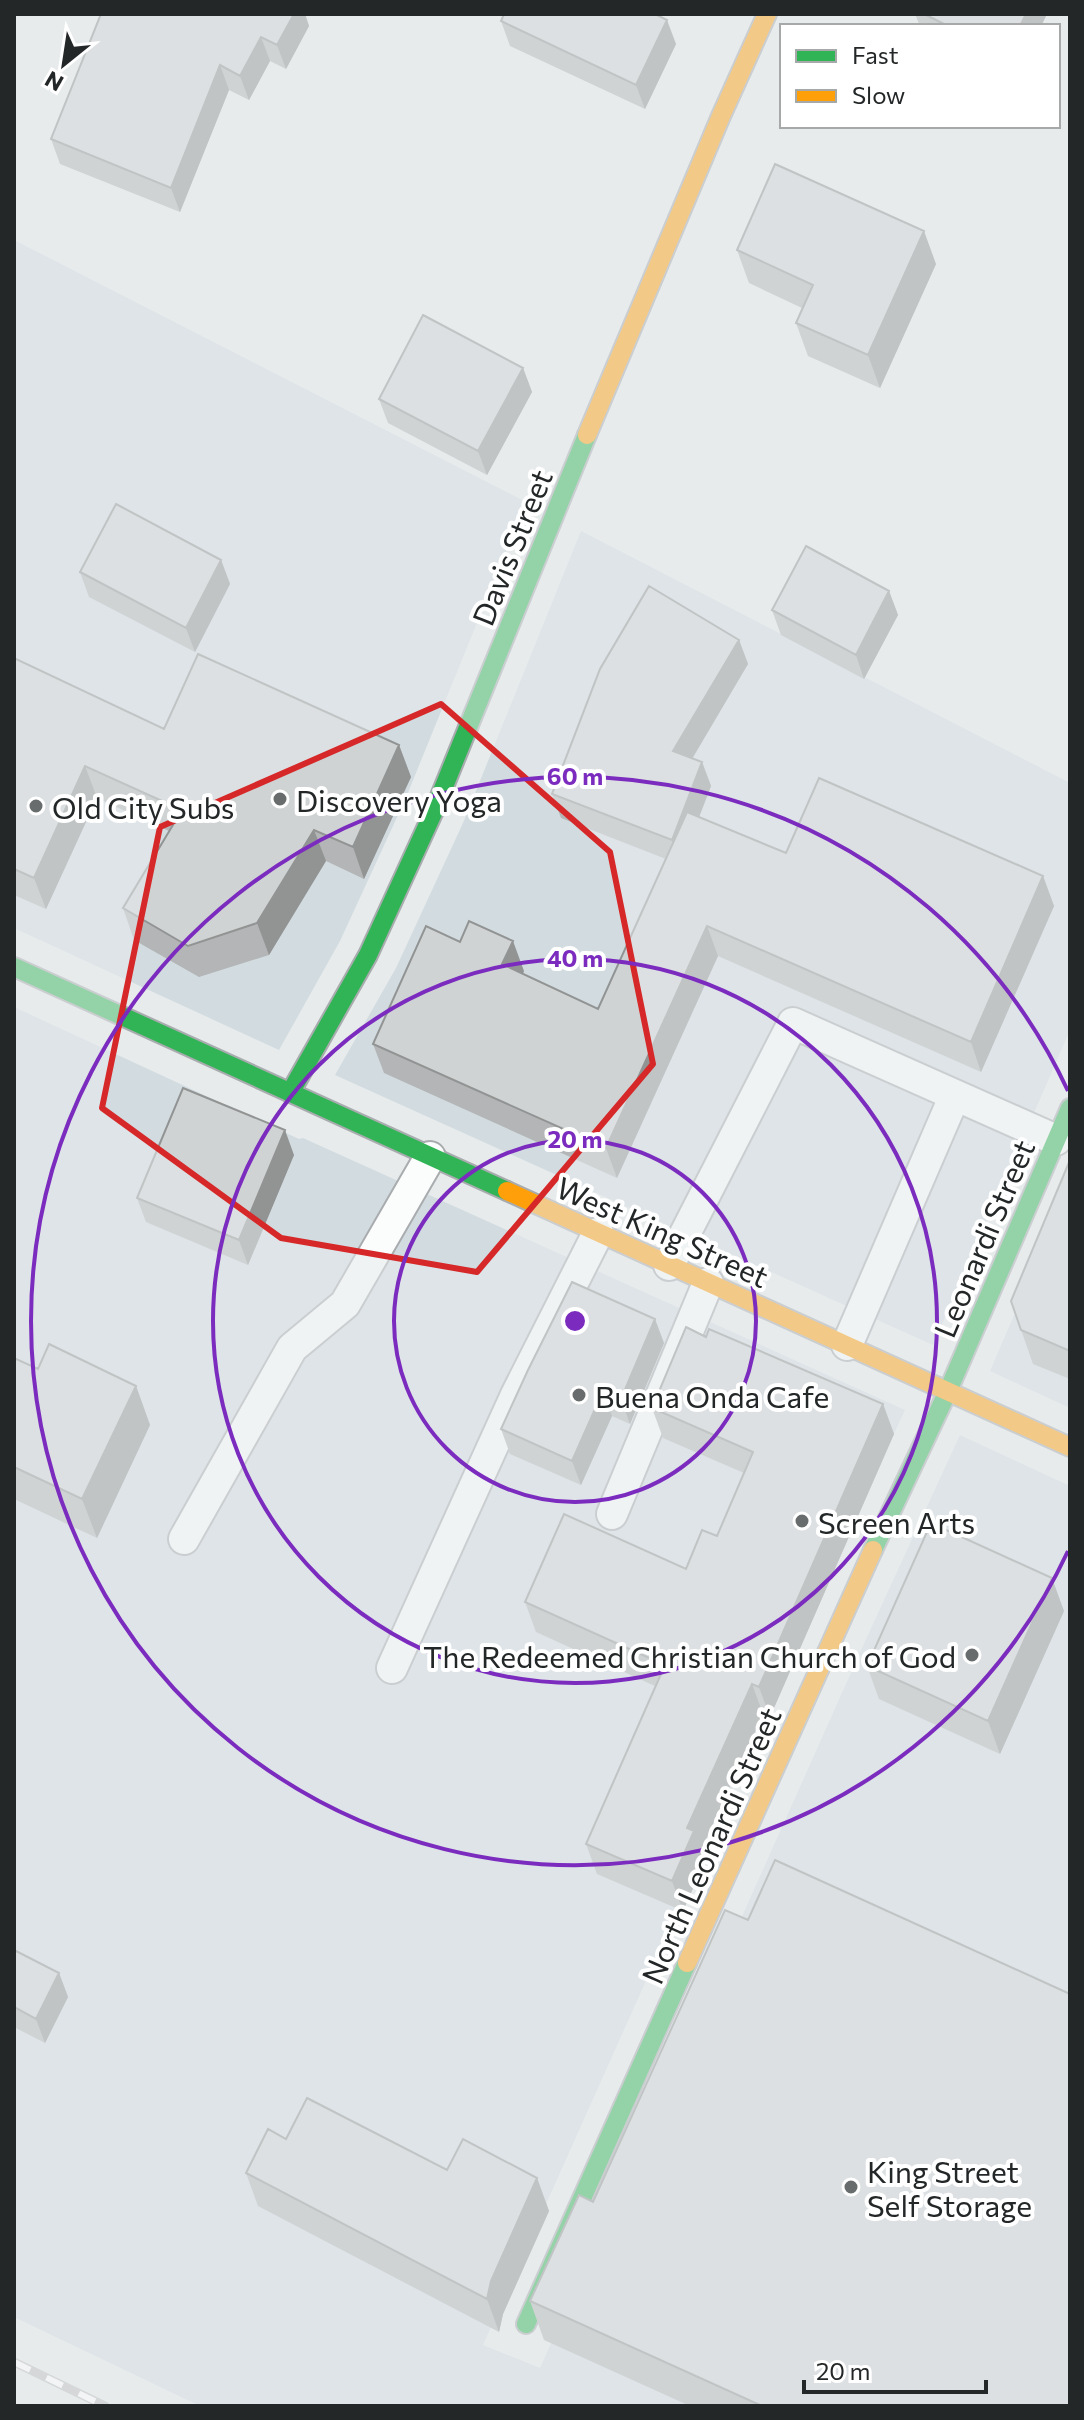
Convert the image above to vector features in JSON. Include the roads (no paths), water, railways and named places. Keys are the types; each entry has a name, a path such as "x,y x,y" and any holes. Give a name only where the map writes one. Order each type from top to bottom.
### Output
{"street":[{"name":"Davis Street","path":"290,1093 368,955 434,811 595,416 767,14"},
{"name":"West King Street","path":"14,967 1070,1447"},
{"name":"Leonardi Street","path":"948,1391 1070,1108"},
{"name":"North Leonardi Street","path":"526,2324 832,1640 948,1391"}],"lane":[{"path":"669,1265 793,1023 1056,1140"},
{"path":"847,1345 955,1095"},
{"path":"184,1539 292,1348 345,1304 430,1157"},
{"path":"392,1668 516,1395 598,1233"},
{"path":"612,1514 708,1283"}],"railway":[{"path":"14,2362 105,2406"}],"place":[{"name":"Discovery Yoga","path":"280,799"},
{"name":"Old City Subs","path":"36,806"},
{"name":"Buena Onda Cafe","path":"579,1395"},
{"name":"Screen Arts","path":"802,1521"},
{"name":"The Redeemed Christian Church of God","path":"972,1655"},
{"name":"King Street Self Storage","path":"851,2187"}]}
